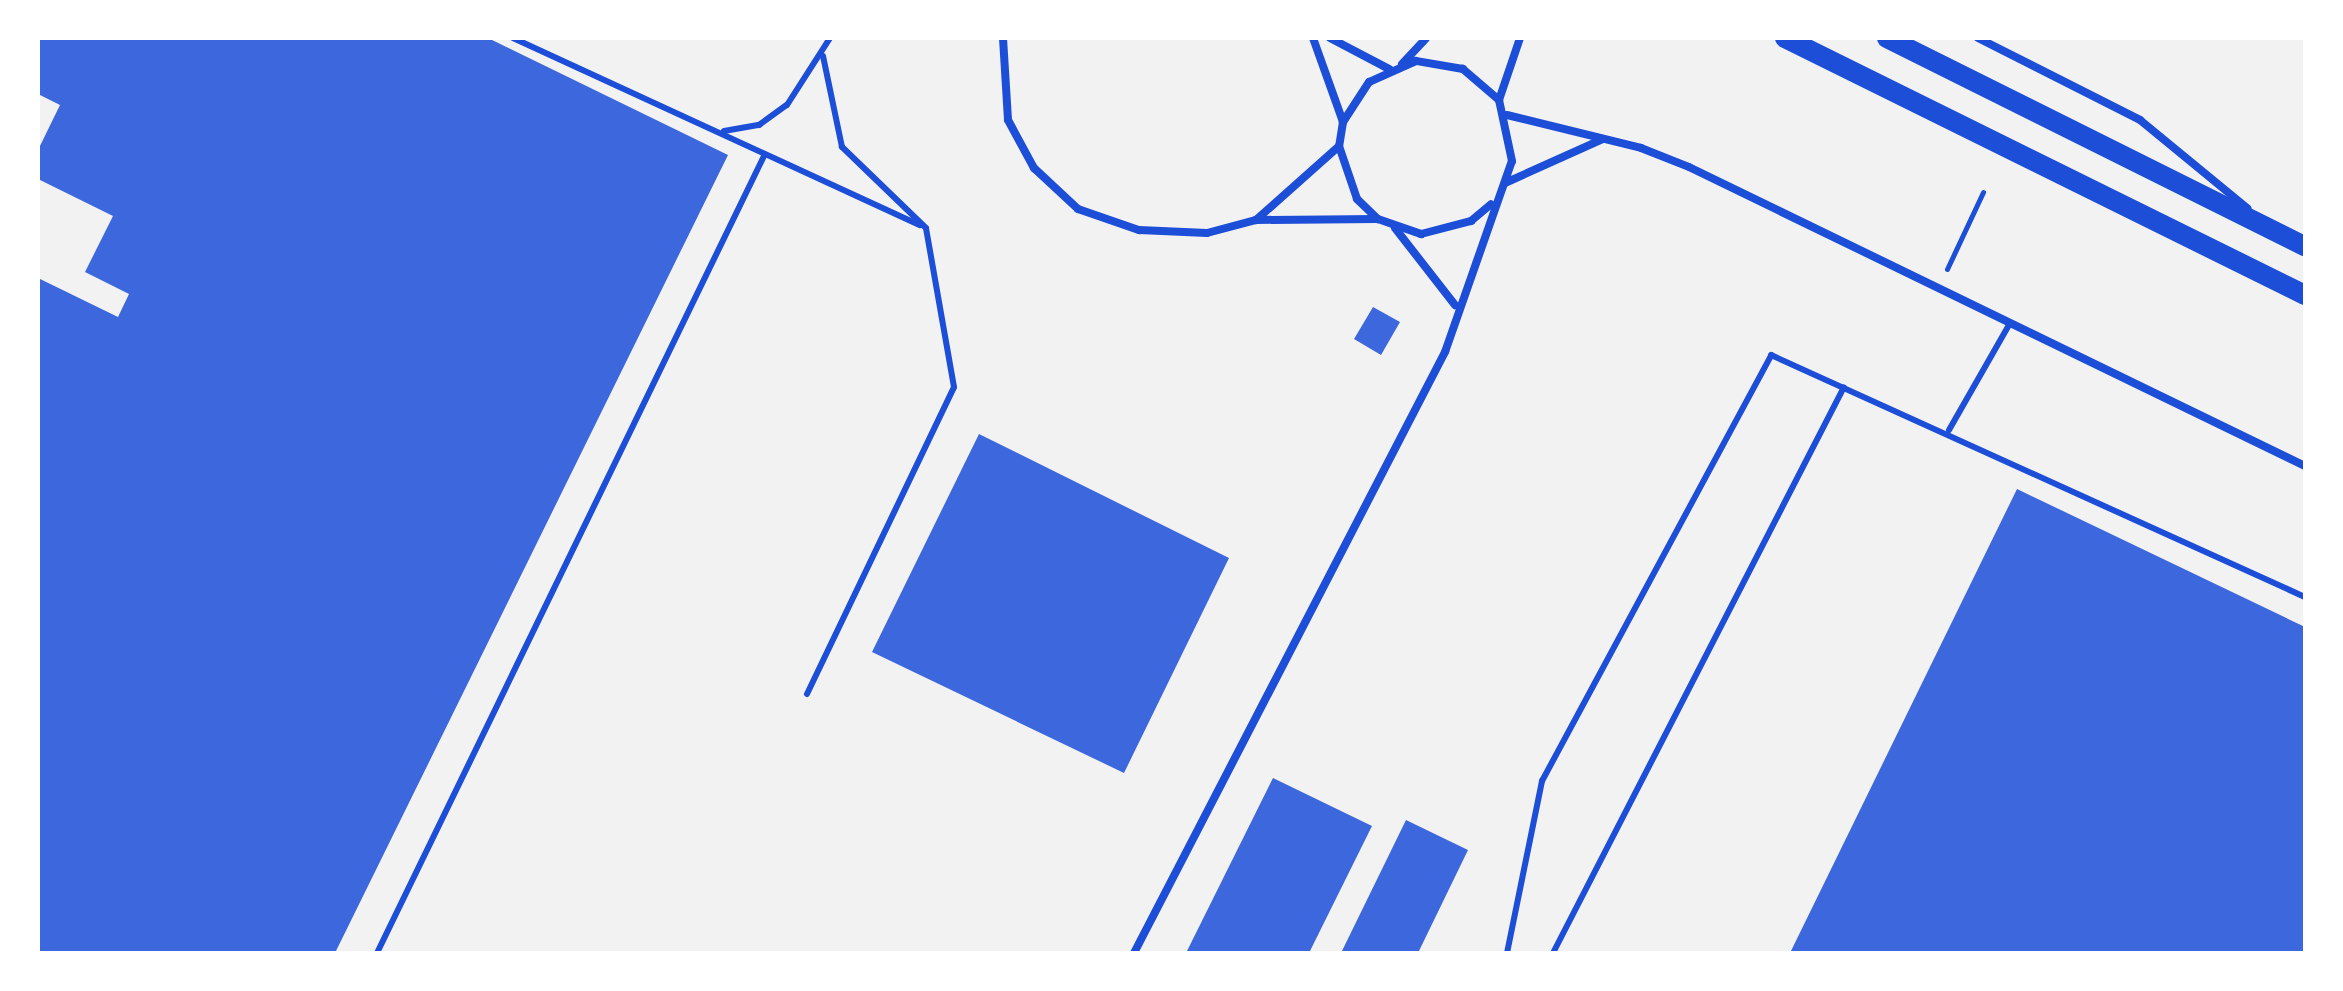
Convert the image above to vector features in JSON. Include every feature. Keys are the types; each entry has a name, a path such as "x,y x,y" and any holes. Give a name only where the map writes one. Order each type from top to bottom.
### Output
{"main road":[{"path":"1785,38 2305,295"},
{"path":"1887,38 2305,246"}],"street":[{"path":"1003,38 1008,120 1034,168 1078,209 1139,230 1207,233 1256,220 1378,219"},
{"path":"1313,38 1343,122"},
{"path":"1330,38 1389,69"},
{"path":"1400,65 1426,38"},
{"path":"1499,100 1520,38"},
{"path":"1978,38 2140,120 2268,228"},
{"path":"1134,953 1445,352 1455,305 1491,204 1505,183 1513,138 1499,100 1477,77 1448,64 1400,65 1369,82 1343,122 1339,146 1357,199 1378,219 1395,228 1455,305"},
{"path":"1507,115 1604,139 1689,167 2009,325 2305,466"},
{"path":"1505,183 1604,139"},
{"path":"1256,220 1339,146"},
{"path":"1395,228 1447,231 1491,204"}],"lane":[{"path":"513,38 724,131 764,156 926,228"},
{"path":"724,131 759,125 787,105 823,56 830,38"},
{"path":"807,694 954,387 926,228 842,147 823,56"},
{"path":"377,953 764,156"},
{"path":"1949,430 2009,325"},
{"path":"1507,953 1542,781 1771,355 1949,430 2305,597"},
{"path":"1553,953 1844,387"}],"path":[{"path":"1947,269 1983,192"}],"building":[{"path":"38,38 488,38 728,155 335,953 38,953 38,278 118,317 129,294 85,272 113,216 38,179 38,150 60,105 38,94"},
{"path":"1373,307 1400,322 1381,355 1354,339"},
{"path":"979,434 1229,558 1124,773 872,652"},
{"path":"2017,489 2305,627 2305,953 1790,953"},
{"path":"1273,778 1372,826 1309,953 1186,953"},
{"path":"1406,820 1468,850 1418,953 1341,953"}]}
